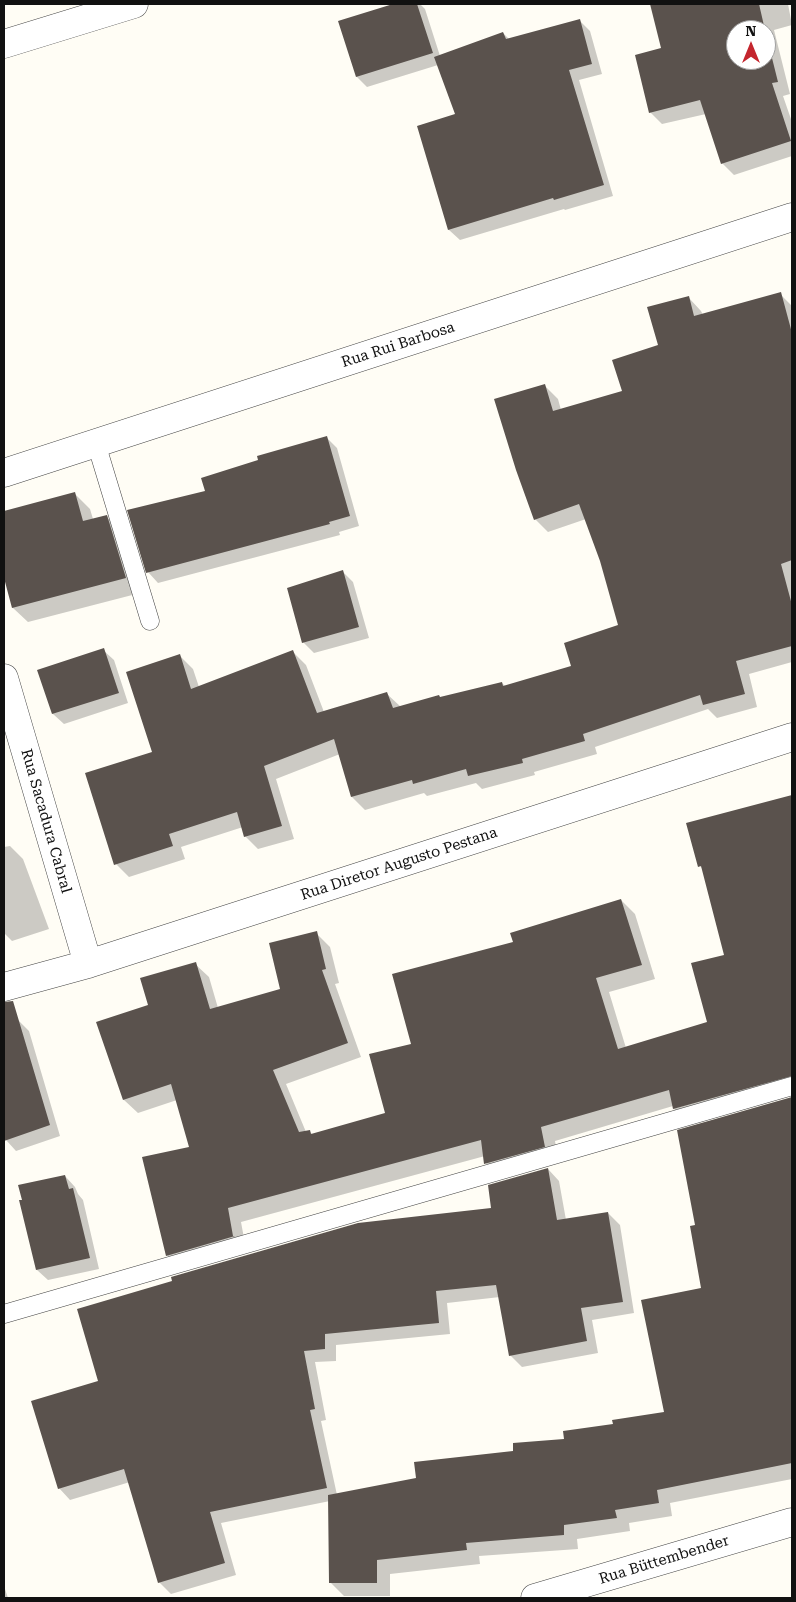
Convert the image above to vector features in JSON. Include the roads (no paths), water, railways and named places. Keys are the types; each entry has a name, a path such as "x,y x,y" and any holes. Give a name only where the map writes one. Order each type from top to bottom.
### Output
{"street":[{"path":"4,44 134,4"},
{"name":"Rua Rui Barbosa","path":"4,472 792,217"},
{"name":"Rua Sacadura Cabral","path":"4,678 88,964"},
{"name":"Rua Diretor Augusto Pestana","path":"4,987 88,964 792,737"},
{"name":"Rua Büttembender","path":"535,1598 792,1522"}],"lane":[{"path":"96,443 150,621"},
{"path":"4,1314 792,1086"}]}
